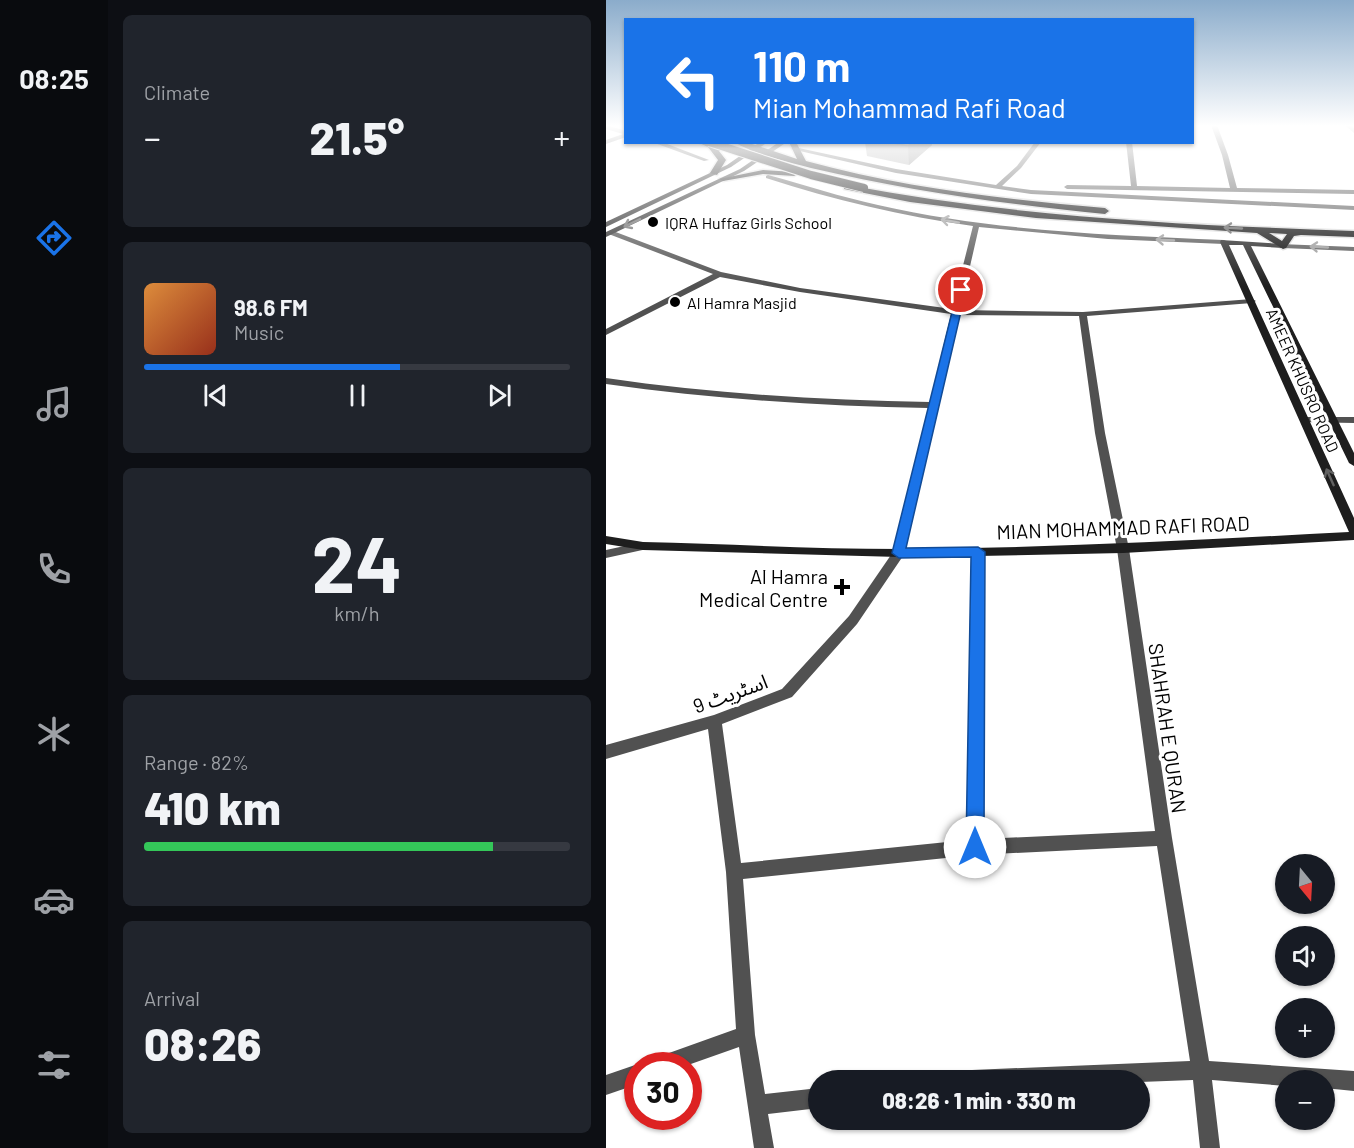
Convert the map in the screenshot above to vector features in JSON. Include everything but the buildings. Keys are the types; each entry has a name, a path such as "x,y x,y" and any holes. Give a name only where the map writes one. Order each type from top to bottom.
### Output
{"main road":[{"path":"607,231 704,179"},
{"path":"607,231 723,179"},
{"path":"811,179 885,195 998,212 1175,225 1354,234"},
{"path":"829,179 954,204 1175,225"},
{"path":"842,179 867,186 989,203 1110,214 1127,213"},
{"path":"861,179 941,194 1116,212"},
{"path":"1250,220 1354,225"},
{"path":"1257,230 1283,246"},
{"path":"1283,246 1291,234 1300,232"},
{"path":"1224,242 1283,246"},
{"name":"AMEER KHUSRO ROAD","path":"1224,242 1354,530"},
{"name":"AMEER KHUSRO ROAD","path":"1246,244 1354,463"},
{"name":"MIAN MOHAMMAD RAFI ROAD","path":"606,540 644,546 899,553 1123,549 1354,536"}],"street":[{"path":"772,179 805,190 882,209 976,226 1108,237 1224,242"},
{"path":"944,179 997,188 1134,199 1354,208"},
{"path":"997,188 1007,179"},
{"path":"1133,179 1134,187"},
{"path":"1231,179 1233,189"},
{"path":"805,190 820,181"},
{"path":"997,188 1134,187 1354,192"},
{"name":"اسٹریٹ 9","path":"606,752 714,721 787,693 853,620 899,553 976,226"},
{"path":"607,231 719,274 800,290 956,312 1083,314 1252,301"},
{"path":"1283,246 1354,249"},
{"path":"606,332 719,274"},
{"name":"SHAHRAH E QURAN","path":"1083,314 1100,433 1123,549 1164,838 1201,1070 1210,1148"},
{"path":"606,381 650,388 763,398 933,405"},
{"path":"1305,420 1354,420"},
{"path":"606,554 644,546"},
{"path":"975,847 978,552"},
{"path":"714,721 734,872 746,1035 764,1148"},
{"path":"734,872 975,847 1164,838"},
{"path":"698,1052 746,1035"},
{"path":"1150,1072 1201,1070 1354,1081"},
{"path":"606,1085 624,1079"},
{"path":"758,1105 808,1099"}],"place":[{"name":"IQRA Huffaz Girls School","path":"653,222"},
{"name":"Al Hamra Masjid","path":"675,302"},
{"name":"Al Hamra Medical Centre","path":"842,587"}],"route":[{"path":"961,290 899,553 978,552 975,847"}]}
